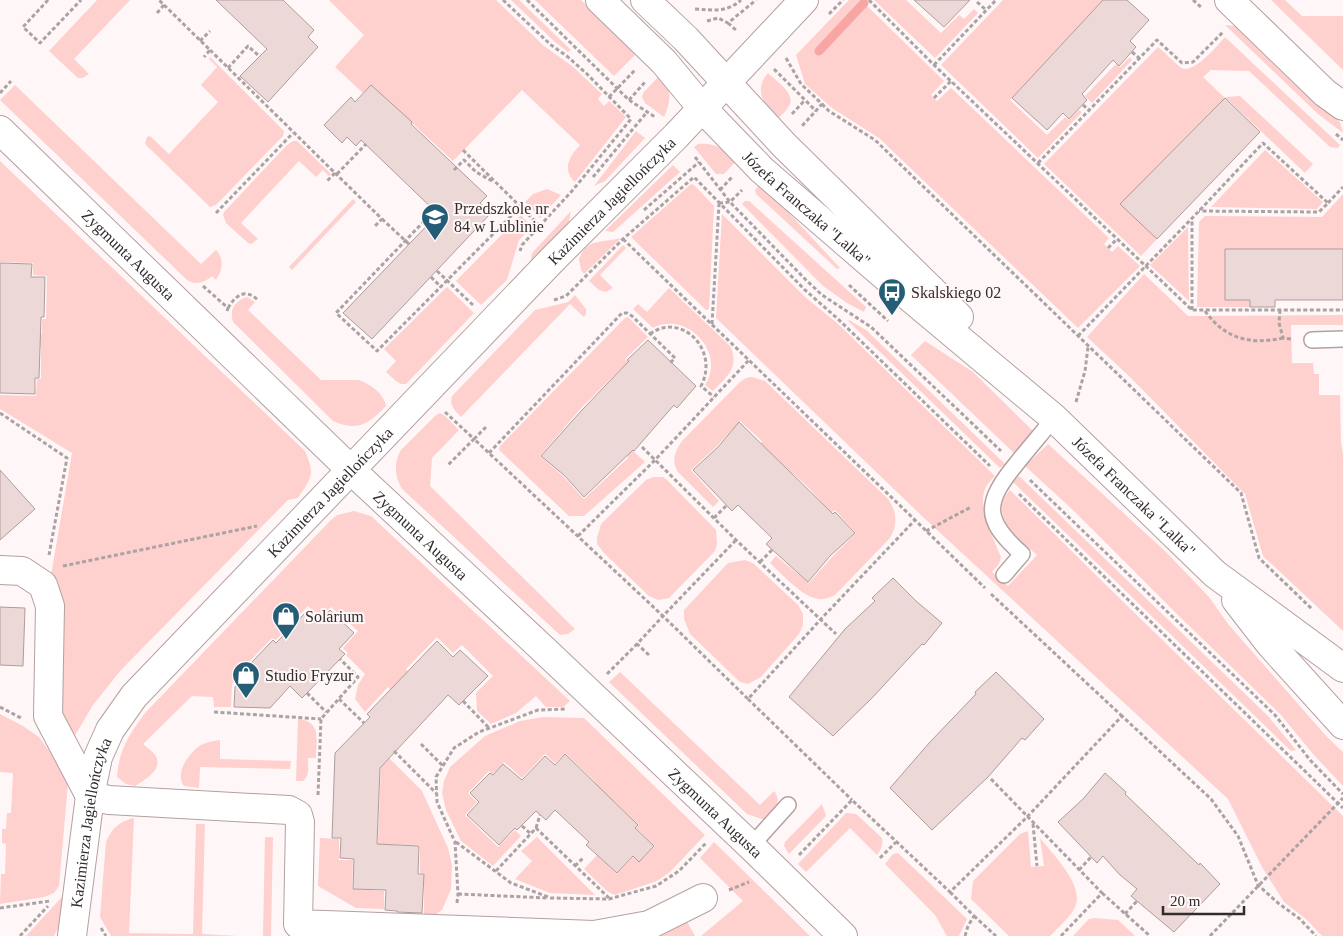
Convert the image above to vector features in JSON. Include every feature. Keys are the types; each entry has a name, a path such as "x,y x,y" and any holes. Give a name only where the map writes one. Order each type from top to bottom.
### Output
{"street":[{"name":"Józefa Franczaka \"Lalka\"","path":"600,0 664,62 702,108 762,170 902,291 1063,412"},
{"name":"Józefa Franczaka \"Lalka\"","path":"645,0 680,33 784,145 1010,368 1063,412 1215,574 1270,644 1343,725"},
{"name":"Kazimierza Jagiellończyka","path":"72,936 90,796 98,757 110,730 134,696 552,260 727,83 804,0"},
{"path":"1229,0 1325,93 1343,106"},
{"name":"Zygmunta Augusta","path":"0,130 351,470 594,697 843,936"},
{"path":"0,570 22,571 44,577 50,606 48,716 90,796 109,800 289,810 298,815 300,822 298,924 594,935 649,925 703,898"},
{"name":"Józefa Franczaka \"Lalka\"","path":"1215,574 1343,668"}],"lane":[{"path":"1312,340 1343,339"},
{"path":"1004,575 1022,554 999,530 992,509 994,498 1001,483 1015,465 1063,412"},
{"path":"751,846 788,804"}],"path":[{"path":"48,0 23,27 40,43 81,0"},
{"path":"159,0 293,133 410,245"},
{"path":"503,0 551,45 588,74 631,119 572,191 522,245 519,254"},
{"path":"527,0 595,67"},
{"path":"691,9 722,10 733,7 741,0"},
{"path":"704,22 718,18 728,23 756,0"},
{"path":"869,0 934,65 1192,310 1343,310"},
{"path":"934,65 996,0"},
{"path":"977,2 986,10"},
{"path":"157,13 164,5"},
{"path":"200,41 210,31"},
{"path":"1038,163 1157,40 1182,63 1193,62 1224,31"},
{"path":"228,68 248,46 259,56"},
{"path":"204,57 210,50"},
{"path":"1132,52 1139,58"},
{"path":"786,57 801,84 830,112 875,140 1241,493 1259,558 1313,610"},
{"path":"610,97 637,67"},
{"path":"629,100 649,78"},
{"path":"0,93 11,81"},
{"path":"934,98 951,81"},
{"path":"798,130 822,104"},
{"path":"1083,105 1089,110"},
{"path":"216,213 293,133"},
{"path":"1078,336 1263,142 1328,203"},
{"path":"326,182 364,149 366,144"},
{"path":"463,150 540,226"},
{"path":"454,170 464,160 476,172 497,184"},
{"path":"1316,936 1300,919 1258,885 1238,836 1212,799 926,531 623,239 694,177 805,290 838,319 1001,483 1343,808"},
{"path":"1199,211 1319,212 1343,187"},
{"path":"730,202 805,279 822,294 871,327 1275,715 1310,760 1343,794"},
{"path":"712,324 719,204"},
{"path":"434,220 429,216 336,313 377,351 520,206"},
{"path":"1192,218 1192,310"},
{"path":"374,227 382,219"},
{"path":"1108,248 1117,239"},
{"path":"437,271 474,306"},
{"path":"431,277 441,287"},
{"path":"228,308 236,297 244,294 252,295 258,300"},
{"path":"1205,310 1212,321 1223,332 1253,342 1283,338 1312,340"},
{"path":"1280,310 1279,324 1283,338"},
{"path":"489,453 620,315 625,312 675,358 670,363"},
{"path":"650,334 659,329 671,328 695,338 703,349 707,361 706,374 701,386 714,397"},
{"path":"1063,412 1076,402 1089,346"},
{"path":"578,536 656,460 749,360"},
{"path":"438,405 663,616 852,800 996,936"},
{"path":"0,413 67,458 44,577 260,526"},
{"path":"448,466 486,427"},
{"path":"642,447 736,540 836,634"},
{"path":"926,531 986,498 1001,483"},
{"path":"714,518 726,506"},
{"path":"748,699 915,520"},
{"path":"454,930 458,894 456,842 437,802 436,777 454,748 479,732 538,710 582,708 605,686 600,681 736,540"},
{"path":"760,562 772,550"},
{"path":"637,644 649,655"},
{"path":"317,803 321,719 358,677 340,659"},
{"path":"306,693 326,712"},
{"path":"339,699 364,723"},
{"path":"463,701 489,728"},
{"path":"214,712 321,719"},
{"path":"950,892 1027,816 1122,716"},
{"path":"421,744 443,766"},
{"path":"394,751 436,793"},
{"path":"319,766 324,766"},
{"path":"991,779 1102,893 1150,936"},
{"path":"1210,936 1343,798"},
{"path":"784,878 796,867 792,862 852,800"},
{"path":"496,871 536,828 540,815"},
{"path":"1033,823 1037,866"},
{"path":"522,826 531,834"},
{"path":"536,828 609,899"},
{"path":"456,842 512,883 551,898"},
{"path":"880,858 896,842"},
{"path":"458,894 609,899 656,886 679,871 705,844"},
{"path":"575,866 584,857"},
{"path":"1079,870 1091,857"},
{"path":"732,889 757,879"},
{"path":"1061,936 1102,893"},
{"path":"0,908 53,900 20,936"},
{"path":"1125,914 1137,901"},
{"path":"965,936 974,916"}],"shaded area":[{"path":"97,0 130,0 74,59 89,74 83,78 78,78 49,51"},
{"path":"329,0 496,0 544,46 572,66 602,94 598,99 604,106 609,101 626,117 575,182 568,172 568,163 580,145 522,90 453,161 371,85 363,93 335,67 364,35"},
{"path":"511,0 519,0 571,50 568,52 555,42"},
{"path":"535,0 581,0 637,53 614,76"},
{"path":"849,0 861,0 944,81 931,95 937,101 951,88 1109,238 1104,244 1112,252 1118,246 1140,266 1078,328 879,138 832,108 805,84 796,55"},
{"path":"874,0 906,0 941,33 959,15 964,19 974,9 978,13 935,58"},
{"path":"1003,0 1103,0 1010,100 1047,135 1065,117 1069,120 1079,110 1082,112 1038,158 941,65"},
{"path":"1271,0 1285,0 1302,16 1343,16 1343,70"},
{"path":"1225,25 1235,26 1239,29 1317,103 1340,122 1343,133 1318,114"},
{"path":"1225,37 1340,145 1338,148 1330,147 1249,71 1211,70 1203,77 1225,98 1121,203 1157,239 1141,256 1044,164 1158,47 1179,66 1187,69 1205,58"},
{"path":"210,57 284,131 283,136 216,205 210,207 145,144 147,137 150,136 169,154 218,102 201,85 217,67 209,59"},
{"path":"1130,57 1132,60 1092,103 1085,96 1116,64 1120,67"},
{"path":"768,73 788,92 791,101 778,119 768,108 762,97 761,85"},
{"path":"659,76 669,91 669,100 664,117 645,103 642,97 643,93"},
{"path":"15,85 201,264 216,250 219,253 222,265 216,280 212,276 206,280 194,283 187,280 0,100"},
{"path":"1240,96 1313,164 1305,173 1225,97"},
{"path":"636,131 645,138 605,181 594,186"},
{"path":"297,141 331,174 329,176 323,170 316,177 299,161 241,223 258,239 251,244 248,243 226,223 223,215 224,212 287,145"},
{"path":"698,144 715,146 737,160 724,174 716,174 694,147"},
{"path":"1265,150 1323,202 1317,209 1211,207"},
{"path":"0,161 305,451 311,470 309,480 298,498 288,500 121,670 93,705 70,744 55,713 50,581 72,453 0,409 0,395 36,396 37,379 41,379 41,347 36,346 37,334 42,334 42,319 46,319 47,276 33,275 33,263 0,262"},
{"path":"673,165 680,172 613,232 605,231"},
{"path":"761,183 840,268 837,269 756,194 755,190"},
{"path":"691,184 714,206 709,309 706,310 631,237"},
{"path":"547,189 561,195 540,218 525,202 533,194"},
{"path":"1343,194 1343,249 1225,249 1225,300 1250,300 1250,307 1197,307 1199,222 1205,216 1322,217"},
{"path":"353,199 356,202 292,270 289,267"},
{"path":"745,201 749,201 866,307 864,312 847,303 823,286 742,204"},
{"path":"571,211 568,227 529,269 532,253"},
{"path":"722,214 805,297 837,323 995,476 986,487 983,499 985,516 1001,557 999,564 992,572 1008,586 1037,555 1014,534 1004,518 1002,509 1004,500 1010,490 1343,816 1343,936 1322,936 1307,920 1284,902 1262,867 1228,799 923,517 716,318"},
{"path":"521,215 532,227 519,240 507,280 481,305 456,281"},
{"path":"1188,227 1189,301 1150,265"},
{"path":"621,238 584,274 581,270 579,259 586,248 591,244"},
{"path":"623,245 626,248 600,275 613,288 606,292 599,290 589,281"},
{"path":"1144,274 1188,316 1343,315 1343,325 1291,325 1292,363 1313,363 1314,374 1319,374 1319,395 1340,395 1343,454 1343,631 1263,556 1245,494 1130,377 1087,337"},
{"path":"447,287 474,313 406,384 401,384 386,372 396,361 384,349"},
{"path":"669,288 731,347 734,361 733,367 713,391 705,385 710,373 711,360 707,348 700,338 690,330 678,325 666,324 653,328 633,309 638,304 647,312"},
{"path":"575,295 586,309 584,317 570,304 461,417 452,405 452,396 535,310 568,302"},
{"path":"247,297 255,302 248,310 321,380 359,380 376,390 386,406 368,422 356,426 333,421 233,322 232,313 234,306"},
{"path":"628,317 648,337 625,359 628,362 582,407 540,456 563,476 584,499 628,458 627,451 630,448 645,462 584,516 569,516 499,450 500,446"},
{"path":"849,320 866,330 1005,464 1000,468"},
{"path":"925,341 973,372 1034,432 1014,453 911,355"},
{"path":"752,377 765,381 888,499 895,513 894,528 890,538 835,595 827,598 813,598 806,594 793,585 770,563 776,556 809,583 856,533 835,510 831,513 808,487 760,445 762,441 740,421 691,470 719,501 713,507 676,468 674,460 677,449 682,441 740,382"},
{"path":"440,413 459,430 432,458 430,486 575,629 568,634 560,635 402,489 396,470 398,455"},
{"path":"1048,444 1166,552 1209,597 1228,624 1327,737 1343,752 1343,786 1313,754 1281,715 1074,511 1025,466"},
{"path":"1019,476 1268,716 1296,750 1291,751 1013,482"},
{"path":"653,477 663,477 667,480 716,530 717,544 715,551 669,598 658,600 649,596 597,544 601,524 646,480"},
{"path":"354,511 371,516 570,701 563,707 546,707 536,696 516,713 491,724 477,711 476,693 493,676 462,645 453,653 437,637 406,669 409,673 392,691 388,687 365,712 355,699 358,685 365,674 346,655 348,653 343,648 358,631 331,607 320,616 308,606 276,640 272,638 249,662 251,664 232,684 231,707 214,707 213,697 192,696 143,744 156,757 158,763 154,771 135,786 126,784 117,777 120,758 126,743 145,713 330,521 337,515"},
{"path":"745,560 753,563 798,605 803,614 803,625 799,634 761,677 748,684 740,682 690,634 684,619 684,610 728,563"},
{"path":"620,672 760,805 774,791 778,799 776,807 765,820 747,814 609,682"},
{"path":"0,714 39,737 68,783 59,886 54,893 44,897 0,904 1,874 5,874 6,844 2,843 2,829 6,829 7,813 11,813 13,773 0,772"},
{"path":"543,717 584,718 705,835 670,872 657,881 615,895 608,892 584,869 597,855 617,874 633,857 639,862 655,846 636,828 639,825 615,802 612,805 592,785 595,782 565,753 555,763 545,754 522,778 504,762 493,774 489,771 468,793 477,802 465,815 498,847 515,830 521,836 493,866 461,841 446,810 442,793 444,781 450,767 485,736 520,721"},
{"path":"298,719 311,724 317,739 316,758 308,758 308,774 303,781 296,781"},
{"path":"220,740 220,759 291,761 290,769 200,767 199,788 184,786 181,781 181,775 188,758 201,745"},
{"path":"389,758 422,791 448,848 452,865 451,889 442,910 432,917 405,919 406,913 424,914 424,873 420,873 420,845 378,844 381,765"},
{"path":"822,804 826,816 789,854 784,846 785,842"},
{"path":"846,813 856,814 882,838 881,849 877,855 850,828 806,872 798,864"},
{"path":"134,818 129,933 193,934 196,824 205,824 202,934 238,936 111,936 100,917 106,842 111,832 117,826 124,821"},
{"path":"1028,831 1031,867 1044,866 1040,838 1067,872 1076,891 1077,900 1074,909 1050,936 1009,936 971,899 973,881 1020,834"},
{"path":"265,837 273,837 271,936 263,936"},
{"path":"537,837 595,895 550,893 515,879 532,861 521,851"},
{"path":"320,838 339,839 339,860 353,860 352,889 384,891 384,909 356,908 318,886"},
{"path":"714,842 810,936 701,936 743,901 700,858"},
{"path":"898,853 967,919 959,936 947,936 935,915 885,864 893,854"},
{"path":"62,897 68,898 61,922 54,936 26,936"},
{"path":"1089,919 1118,920 1135,936 1073,936"},
{"path":"687,922 695,936 650,936 670,931"}],"building":[{"path":"216,0 283,0 314,30 308,37 318,47 268,102 240,76 267,49"},
{"path":"914,0 970,0 944,27"},
{"path":"1103,0 1127,0 1149,20 1130,41 1136,47 1119,66 1113,60 1082,94 1087,100 1069,119 1063,113 1047,130 1012,98"},
{"path":"371,85 412,122 411,124 487,196 480,203 491,213 372,339 343,313 438,214 361,140 356,146 347,137 342,143 324,125 351,97 355,102"},
{"path":"1225,98 1260,132 1157,239 1120,204"},
{"path":"1225,249 1343,249 1343,300 1275,300 1275,307 1250,307 1250,300 1225,300"},
{"path":"0,263 32,264 31,277 45,277 44,317 41,317 39,378 35,378 35,394 0,393"},
{"path":"648,340 696,386 677,408 674,405 634,451 584,497 564,475 541,456 629,361 627,360"},
{"path":"739,422 855,533 830,556 808,582 766,544 772,538 738,505 732,511 693,470 718,447"},
{"path":"0,470 35,509 0,540"},
{"path":"893,578 942,623 924,645 922,644 872,698 833,736 789,697 845,629 875,601 872,598"},
{"path":"0,607 25,608 23,666 0,665"},
{"path":"308,610 320,621 330,610 354,633 339,649 345,654 302,698 290,686 270,708 234,707 235,687 255,665 252,662 273,640 276,643"},
{"path":"437,641 453,657 460,650 488,676 459,705 448,695 380,768 377,844 419,846 418,874 424,874 422,913 385,910 386,890 353,889 354,859 340,858 341,838 332,838 335,753 370,717 367,714"},
{"path":"996,672 1044,719 1025,740 1022,738 988,777 932,830 890,788 930,742 976,694 975,692"},
{"path":"565,754 638,825 635,828 654,846 639,862 633,856 617,873 586,845 589,842 555,810 546,820 536,811 517,830 515,828 499,845 467,815 479,802 470,793 490,773 493,775 503,764 522,780 545,756 555,765"},
{"path":"1105,773 1220,884 1174,932 1131,896 1137,889 1119,874 1103,856 1097,863 1058,822 1083,799"}],"waterway":[{"path":"819,51 864,3"}],"place":[{"name":"Przedszkole nr 84 w Lublinie","path":"435,241"},
{"name":"Skalskiego 02","path":"892,316"},
{"name":"Solarium","path":"286,640"},
{"name":"Studio Fryzur","path":"246,699"}]}
